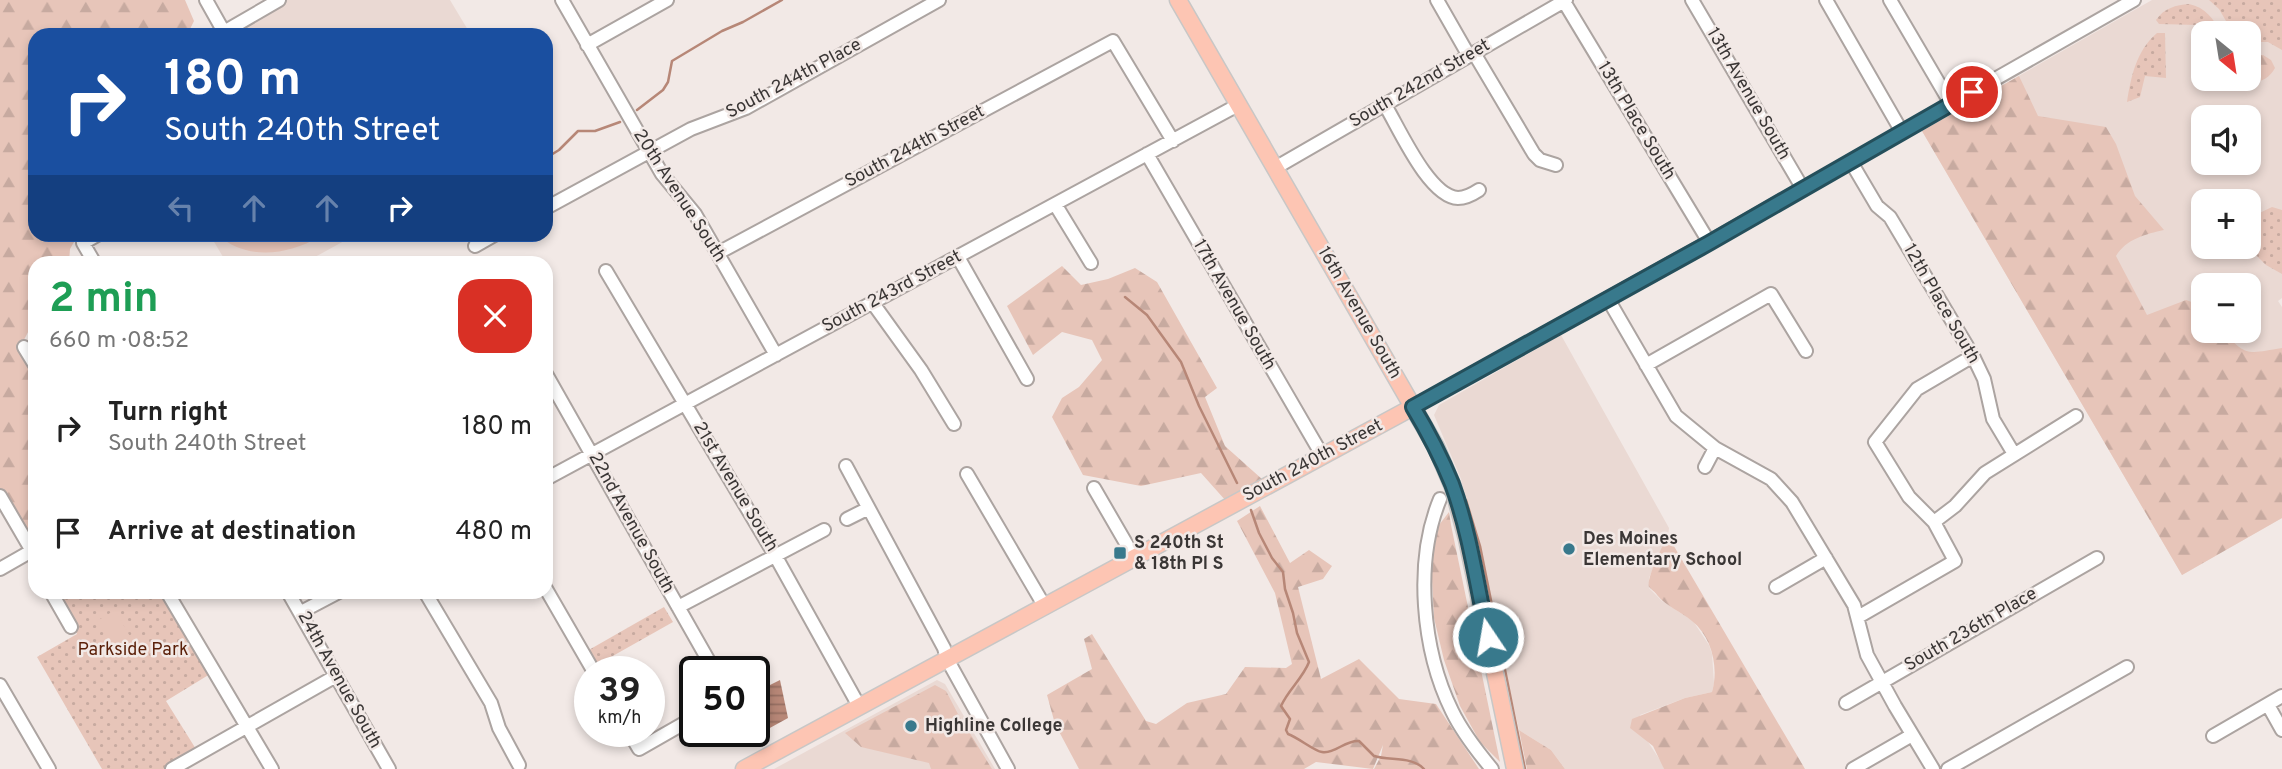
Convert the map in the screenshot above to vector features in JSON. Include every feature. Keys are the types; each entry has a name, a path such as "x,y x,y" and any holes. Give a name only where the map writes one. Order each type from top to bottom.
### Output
{"main road":[{"name":"16th Avenue South","path":"1178,0 1413,407 1445,468 1461,515 1515,769"},
{"name":"South 240th Street","path":"744,769 1413,407"}],"street":[{"path":"206,0 222,28"},
{"path":"231,28 279,0"},
{"name":"20th Avenue South","path":"562,0 648,152 668,183 689,205 776,355"},
{"path":"587,45 647,5 667,0"},
{"name":"South 244th Place","path":"553,204 691,129 746,108 889,22 939,0"},
{"path":"1437,0 1534,154 1540,160 1556,165"},
{"name":"South 242nd Street","path":"1275,168 1564,0"},
{"name":"13th Place South","path":"1564,0 1709,243"},
{"name":"13th Avenue South","path":"1692,0 1803,189"},
{"path":"1826,0 1902,132"},
{"path":"1890,0 1951,104"},
{"name":"South 240th Street","path":"1413,407 1709,243 2134,0"},
{"name":"South 244th Street","path":"718,253 1113,41 1172,141"},
{"name":"South 243rd Street","path":"553,475 1238,105"},
{"path":"1385,105 1427,176 1437,187 1457,198 1466,197 1479,190"},
{"name":"17th Avenue South","path":"1147,154 1322,455"},
{"name":"12th Place South","path":"1851,162 1877,206 1890,217 1973,356 1984,379 1993,419 2014,454"},
{"path":"1055,204 1091,263"},
{"path":"475,246 482,242"},
{"path":"958,257 1027,379"},
{"name":"21st Avenue South","path":"606,271 776,557 859,706"},
{"path":"1646,365 1771,294 1807,351"},
{"path":"1608,299 1676,415 1715,448 1779,486 1797,509 1854,605 1867,655 1933,769"},
{"path":"872,302 921,370 954,424"},
{"path":"24,347 28,354"},
{"path":"1858,617 1955,561 1934,522 1909,497 1875,442 1917,389 1973,356"},
{"name":"22nd Avenue South","path":"553,386 706,656"},
{"path":"1934,522 1955,506 1984,473 2076,416"},
{"path":"1705,467 1715,448"},
{"path":"846,466 1008,769"},
{"path":"967,474 1045,607"},
{"path":"1094,488 1134,558"},
{"path":"0,496 28,545"},
{"path":"1440,499 1429,529 1424,562 1430,635 1438,673 1451,710 1492,769"},
{"path":"847,519 867,509"},
{"path":"678,607 824,530"},
{"path":"0,569 28,556"},
{"path":"1776,587 1826,558"},
{"name":"South 236th Place","path":"1846,703 2097,558"},
{"path":"55,599 71,627"},
{"path":"171,599 272,769"},
{"name":"24th Avenue South","path":"293,599 389,769"},
{"path":"301,612 326,599"},
{"path":"429,599 491,703 499,728 519,765"},
{"path":"552,599 585,656"},
{"path":"1948,769 2127,667"},
{"path":"172,769 336,676"},
{"path":"0,685 49,769"},
{"path":"2213,736 2282,696"},
{"path":"2268,705 2282,730"},
{"path":"1853,769 1912,735"}],"shaded area":[{"path":"265,0 450,0 467,28 217,28"},
{"path":"2152,0 2282,0 2282,298 2278,301 2282,307 2282,518 2182,575 1922,131"},
{"path":"214,242 342,242 317,256 222,256"},
{"name":"Des Moines Elementary School","path":"1561,335 1669,528 1649,578 1649,588 1662,601 1693,621 1712,654 1712,692 1685,698 1640,715 1646,739 1664,769 1565,769 1551,750 1519,730 1461,479 1434,415 1439,405"},
{"path":"780,680 788,718 770,728 770,685"},
{"name":"Highline College","path":"937,680 945,684 995,769 774,769"}],"green space":[{"path":"0,0 185,0 194,21 190,28 28,28 28,242 74,242 69,256 28,256 28,332 18,351 28,366 28,539 0,499"},
{"path":"2209,0 2282,0 2282,50 2268,42 2261,42 2261,21 2226,21 2219,9"},
{"path":"2189,4 2200,8 2213,21 2191,21 2191,25 2159,24 2156,20 2163,13 2179,5"},
{"path":"2157,33 2165,33 2166,78 2145,76 2140,97 2127,102 2139,56"},
{"path":"2261,55 2271,60 2275,68 2261,80"},
{"path":"2019,76 2038,116 2106,127 2116,144 2135,196 2164,230 2131,241 2116,256 2147,315 2186,300 2191,302 2191,343 2234,343 2249,352 2282,348 2282,518 2182,575 1922,131"},
{"path":"2272,207 2282,210 2282,274 2260,259 2261,212"},
{"path":"309,242 294,248 268,252 242,249 229,243"},
{"path":"1062,266 1081,285 1108,279 1135,268 1157,282 1217,388 1205,397 1225,446 1263,480 1226,501 1201,473 1141,486 1083,475 1052,417 1062,398 1079,387 1102,360 1092,340 1062,332 1033,355 1007,306"},
{"path":"1260,506 1290,563 1309,550 1332,566 1323,579 1298,587 1321,679 1359,659 1399,699 1436,704 1479,769 1374,769 1383,745 1373,769 1316,762 1304,769 1079,769 1055,724 1047,695 1092,669 1084,639 1092,634 1146,721 1156,724 1187,703 1226,694 1245,667 1286,668 1292,664 1275,593 1237,521"},
{"path":"1449,512 1500,762 1480,742 1460,706 1444,660 1434,618 1431,560 1439,525"},
{"path":"1668,536 1805,769 1664,769 1653,746 1630,728 1632,719 1685,698 1712,692 1714,683 1714,663 1705,635 1692,621 1665,603 1649,587 1652,569"},
{"name":"Parkside Park","path":"58,599 171,599 215,671 166,701 199,754 174,769 102,769 37,657 77,634"},
{"path":"664,607 673,622 613,656 590,656 587,651"},
{"path":"115,610 132,640 115,650 97,621"},
{"name":"Highline College","path":"935,685 946,691 992,769 931,769 929,763 861,747 845,733"},
{"path":"1519,730 1551,750 1565,769 1527,769"}],"waterway":[{"path":"637,110 663,90 668,82 672,61 782,0"},
{"path":"553,154 578,131 595,131 620,122"},
{"path":"1125,297 1147,315 1181,362 1199,406 1237,483"},
{"path":"1466,500 1480,546 1525,769"},
{"path":"1251,510 1259,533 1283,572 1297,633 1309,662 1281,706 1290,719 1286,730 1288,734 1322,752 1359,741 1374,756 1407,760 1424,769"}],"place":[{"name":"Des Moines Elementary School","path":"1569,549"},
{"name":"S 240th St & 18th Pl S","path":"1120,553"},
{"name":"Highline College","path":"911,726"}],"route":[{"path":"1488,637 1467,539 1452,487 1436,447 1413,407 1709,243 1972,92"}]}
